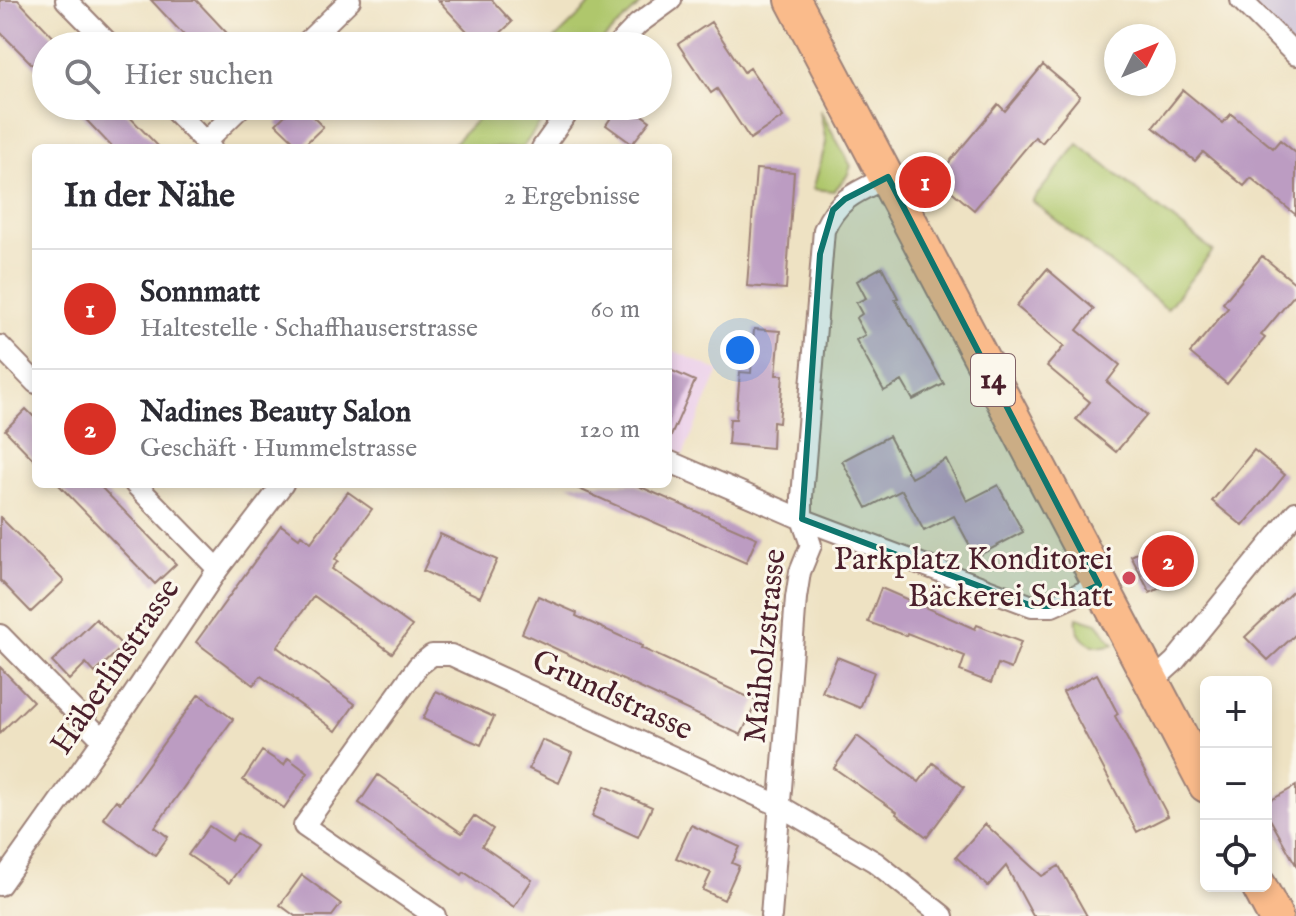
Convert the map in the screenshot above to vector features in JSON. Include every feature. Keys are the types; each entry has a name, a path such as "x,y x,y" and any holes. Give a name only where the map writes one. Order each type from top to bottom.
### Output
{"main road":[{"name":"14","path":"793,0 1200,774"},
{"path":"1262,892 1275,916"}],"street":[{"path":"66,0 97,32"},
{"path":"317,32 350,0"},
{"path":"630,32 671,0"},
{"path":"1241,0 1296,55"},
{"path":"184,120 207,144"},
{"path":"209,144 230,120"},
{"path":"545,144 562,120"},
{"name":"Maiholzstrasse","path":"771,916 796,598 800,572 811,545 802,519 824,230 833,210 845,199 888,177"},
{"path":"0,346 32,379"},
{"path":"672,463 802,519 1032,606 1052,606 1099,585"},
{"path":"139,488 218,569"},
{"name":"Häberlinstrasse","path":"0,885 103,740 218,569 280,488"},
{"path":"1150,679 1174,662 1296,512"},
{"path":"0,635 103,740"},
{"name":"Grundstrasse","path":"435,916 304,826 418,666 432,655 451,655 780,806 875,862 943,916"}],"highlighted area":[{"path":"888,177 1099,585 1052,606 1032,606 802,519 820,254 833,210 845,199"}],"shaded area":[{"path":"1241,0 1296,0 1296,55"},
{"path":"672,350 719,371 683,455 672,450"}],"green space":[{"path":"595,0 645,0 611,32 562,32"},
{"path":"820,110 851,166 834,191 813,189 826,143"},
{"path":"476,120 543,120 525,144 453,144"},
{"path":"1078,144 1213,251 1167,309 1032,201"},
{"path":"1077,617 1097,623 1114,644 1099,646 1086,642 1079,632"}],"building":[{"path":"0,0 18,0 49,32 32,32 32,64 0,32"},
{"path":"151,0 196,0 226,32 181,32"},
{"path":"438,0 492,0 512,22 502,32 468,32"},
{"path":"711,22 744,72 750,68 783,117 750,139 717,89 711,93 678,44"},
{"path":"1043,65 1080,96 1042,143 1035,137 974,210 936,178 998,104 1005,111"},
{"path":"1183,90 1223,123 1231,114 1273,148 1280,140 1296,153 1296,215 1251,178 1244,186 1203,152 1195,161 1153,127"},
{"path":"86,120 133,120 156,144 109,144"},
{"path":"280,120 316,120 323,127 305,144 297,144 276,124"},
{"path":"609,120 650,121 632,144 606,125"},
{"path":"756,169 794,172 786,289 747,286"},
{"path":"1262,256 1296,284 1296,293 1261,335 1265,338 1227,384 1190,353 1228,308 1223,303"},
{"path":"882,267 898,298 895,299 944,384 913,400 902,381 884,391 856,340 865,335 856,318 862,314 856,303 866,298 857,281"},
{"path":"1047,269 1094,309 1077,330 1120,365 1107,382 1147,415 1116,452 1076,419 1090,402 1047,366 1064,346 1016,306"},
{"path":"754,329 780,331 776,375 783,375 779,423 773,422 772,448 728,444 730,419 736,419 740,372 751,373"},
{"path":"672,371 695,381 672,434"},
{"path":"26,409 32,415 32,458 5,430"},
{"path":"889,436 911,478 946,459 967,501 998,485 1023,532 976,557 954,516 924,531 902,490 867,508 842,461"},
{"path":"1254,450 1285,475 1243,526 1212,501"},
{"path":"62,488 102,488 176,564 155,584"},
{"path":"577,488 643,488 757,538 746,563"},
{"path":"348,492 372,509 335,559 338,561 332,569 412,626 392,653 314,596 277,647 355,704 336,731 261,676 253,685 196,642 281,525 299,538 301,535 311,542"},
{"path":"0,517 64,581 31,612 0,580"},
{"path":"440,534 497,560 480,597 423,571"},
{"path":"1170,537 1189,574 1150,593 1131,556"},
{"path":"881,588 975,629 977,625 1021,642 1011,669 998,664 991,683 960,671 965,656 907,633 906,636 868,622"},
{"path":"1296,588 1296,634 1268,660 1245,637"},
{"path":"538,596 757,701 741,735 522,633"},
{"path":"96,619 123,646 95,673 86,663 69,680 52,662"},
{"path":"837,657 874,672 860,708 822,692"},
{"path":"0,667 33,701 0,733"},
{"path":"1097,674 1118,714 1115,716 1168,816 1137,832 1063,692"},
{"path":"436,691 494,717 481,745 423,719"},
{"path":"199,694 233,719 155,827 168,837 155,855 103,818 116,800 120,803"},
{"path":"857,736 919,782 933,763 964,787 927,837 834,768"},
{"path":"542,740 572,753 559,783 529,769"},
{"path":"262,751 284,765 288,758 308,773 284,808 243,780"},
{"path":"378,775 462,833 474,816 493,829 482,846 532,880 514,907 464,872 462,875 359,803"},
{"path":"605,786 652,807 638,837 592,816"},
{"path":"1296,786 1296,865 1272,823 1272,800"},
{"path":"985,824 1042,876 1059,866 1087,916 1033,916 1006,866 988,886 956,857"},
{"path":"691,825 740,847 732,863 739,866 724,900 703,890 711,873 676,858"},
{"path":"209,826 231,841 237,833 256,846 229,883 188,855"},
{"path":"302,875 341,904 332,916 295,916 280,905"}],"place":[{"name":"Sonnmatt","path":"925,182"},
{"name":"Nadines Beauty Salon","path":"1168,561"},
{"name":"Parkplatz Konditorei Bäckerei Schatt","path":"1129,578"}]}
